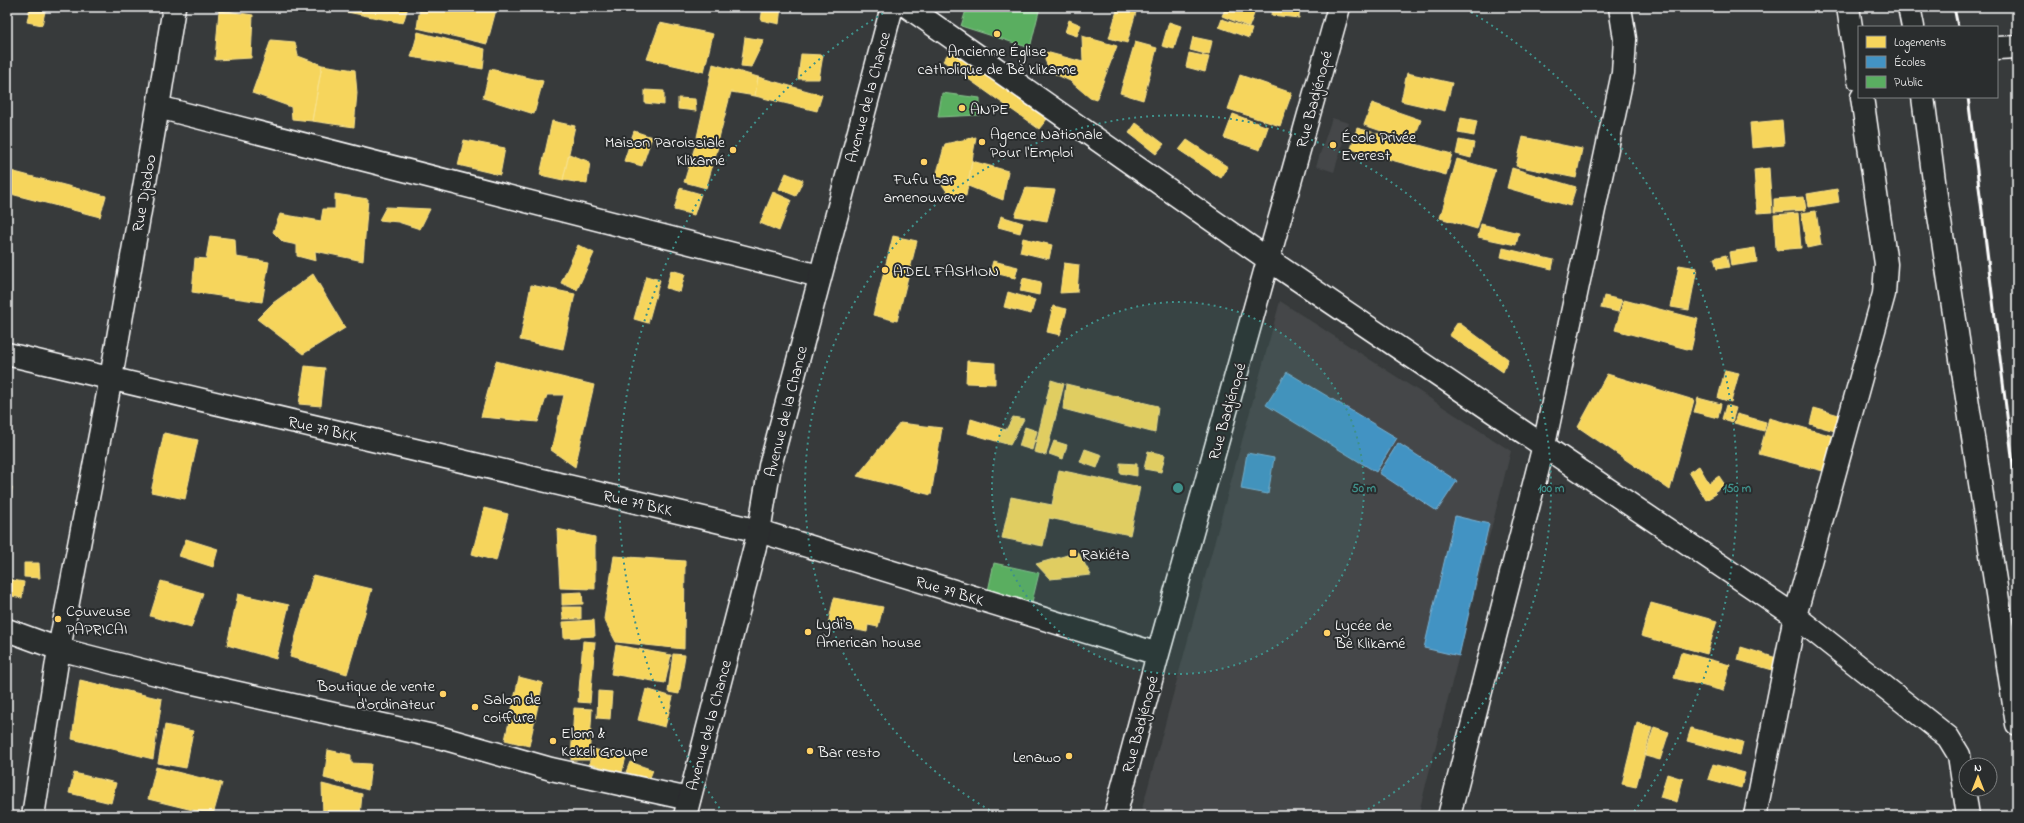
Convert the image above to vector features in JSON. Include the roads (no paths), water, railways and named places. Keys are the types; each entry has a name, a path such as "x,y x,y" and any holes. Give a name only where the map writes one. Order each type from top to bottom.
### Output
{"street":[{"name":"Rue Djadoo","path":"33,816 59,649 111,378 174,7"},
{"name":"Avenue de la Chance","path":"687,808 759,531 770,466 819,276 892,7"},
{"path":"908,7 1269,260 1795,616 1948,737 1959,755 1968,816"},
{"name":"Rue Badjénopé","path":"1115,816 1158,654 1339,7"},
{"path":"1449,816 1544,446 1623,73 1624,39 1620,7"},
{"path":"1848,7 1858,73"},
{"path":"1909,7 1913,26"},
{"path":"1998,48 2017,47"},
{"path":"1755,816 1795,616 1884,294 1886,264 1862,98"},
{"path":"1923,98 1938,211 2017,724"},
{"path":"158,107 819,276"},
{"name":"Rue 79 BKK","path":"7,354 759,531 1158,654"},
{"path":"7,630 59,649 188,681 442,738 687,808"}],"railway":[{"path":"1954,7 1958,26"},
{"path":"1968,98 2017,497"}],"place":[{"name":"Ancienne Église catholique de Bè klikame","path":"997,34"},
{"name":"ANPE","path":"962,108"},
{"name":"Agence Nationale Pour l'Emploi","path":"982,142"},
{"name":"École Privée Everest","path":"1333,145"},
{"name":"Maison Paroissiale Klikamé","path":"733,150"},
{"name":"Fufu bar amenouveve","path":"924,162"},
{"name":"ADEL FASHION","path":"885,270"},
{"name":"Rakiéta","path":"1073,553"},
{"name":"Couveuse PAPRICAI","path":"58,619"},
{"name":"Lydi's American house","path":"808,632"},
{"name":"Lycée de Bè Klikamé","path":"1327,633"},
{"name":"Boutique de vente d'ordinateur","path":"443,694"},
{"name":"Salon de coiffure","path":"475,707"},
{"name":"Elom & Kekeli Groupe","path":"553,741"},
{"name":"Bar resto","path":"810,751"},
{"name":"Lenawo","path":"1069,756"}]}
